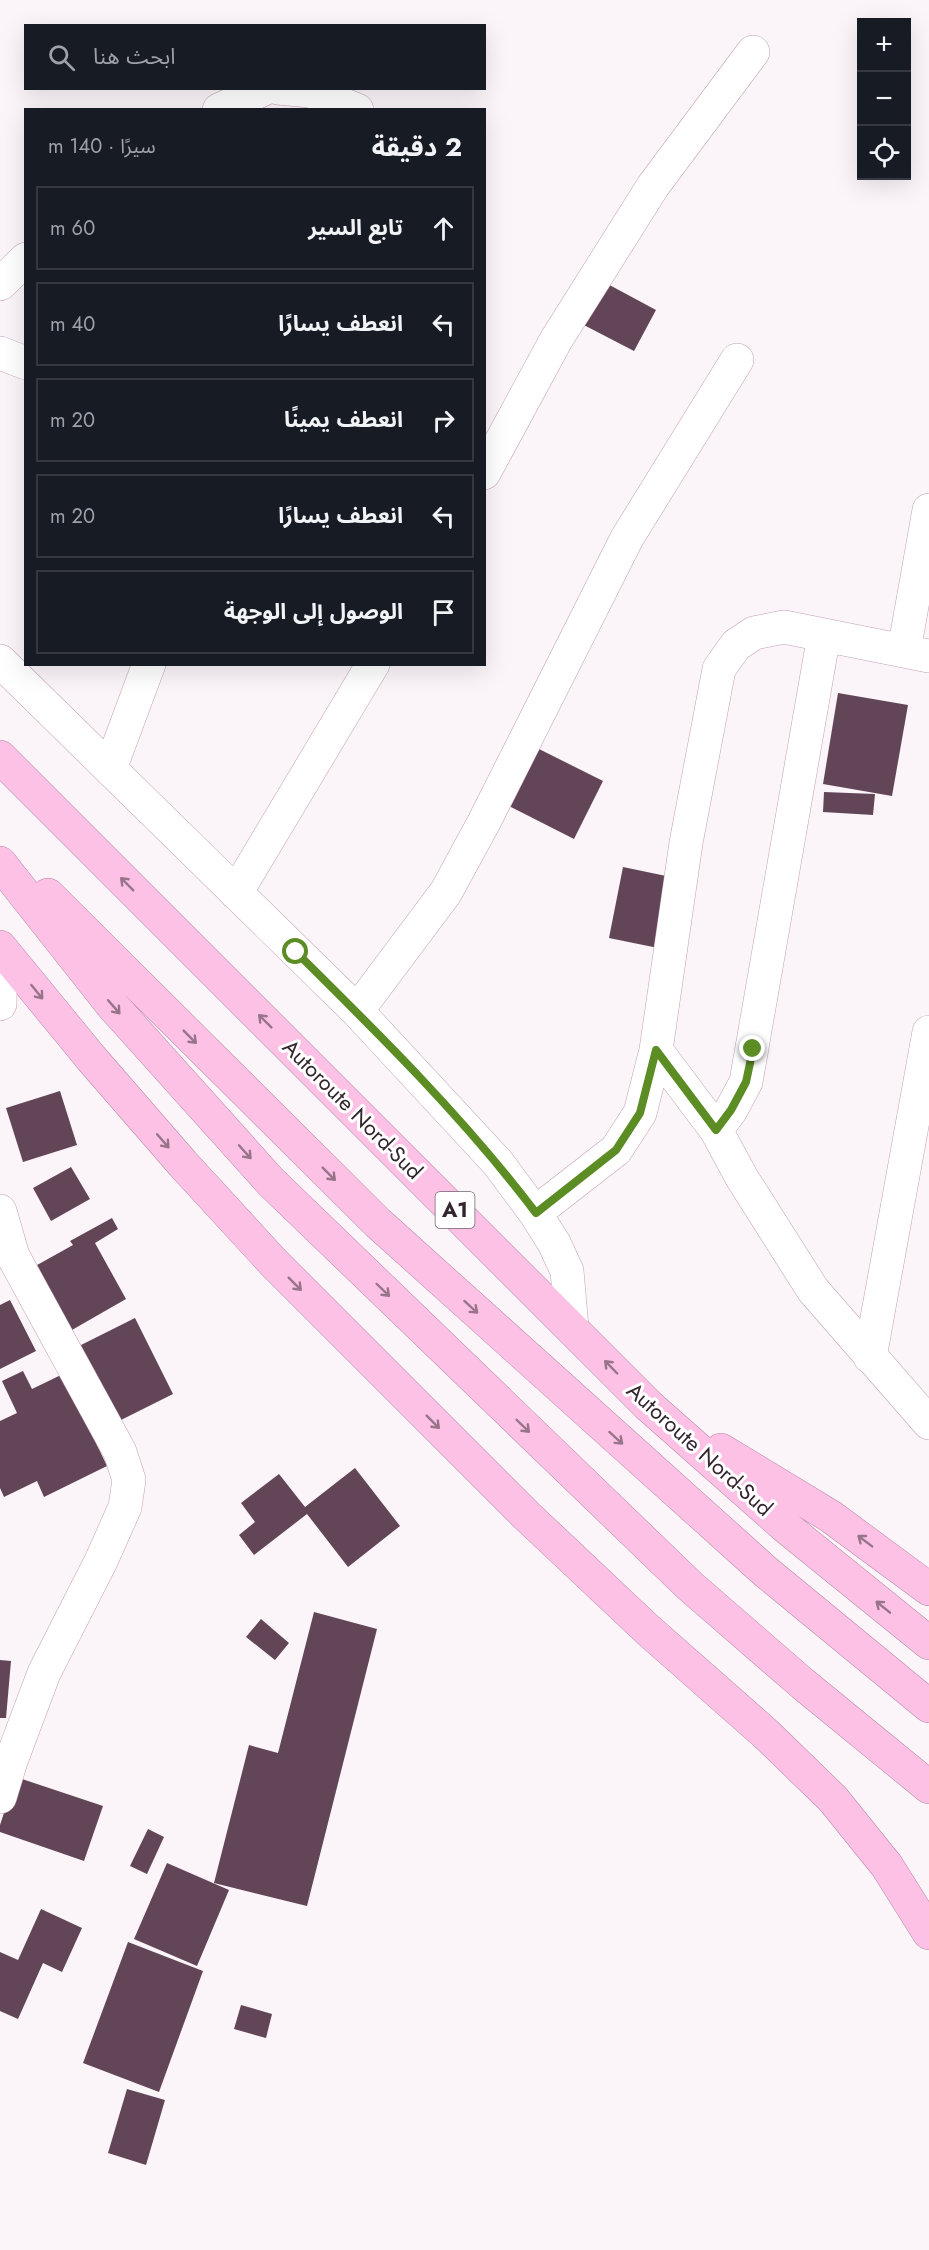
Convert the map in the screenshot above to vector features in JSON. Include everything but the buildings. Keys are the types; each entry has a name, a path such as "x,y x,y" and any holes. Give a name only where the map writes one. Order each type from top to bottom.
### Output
{"highway":[{"name":"Autoroute Nord-Sud","path":"0,757 649,1406 788,1528 929,1643"},
{"path":"0,848 378,1223 765,1572 929,1706"},
{"path":"0,863 112,1005 271,1182 690,1586 802,1684 929,1787"},
{"path":"1,948 152,1129 273,1262 536,1524 648,1630 766,1734 833,1798 887,1866 929,1933"},
{"path":"649,1406 830,1516 929,1589"}],"street":[{"path":"486,468 556,340 647,195 753,52"},
{"path":"223,108 262,90"},
{"path":"299,90 310,91 352,108"},
{"path":"0,284 24,261"},
{"path":"0,353 24,362"},
{"path":"357,1011 446,892 484,822 627,538 737,360"},
{"path":"536,1213 616,1150 640,1113 656,1050 686,843 719,669 736,645 754,633 784,627 917,653 929,510"},
{"path":"716,1130 731,1110 746,1082 824,635"},
{"path":"0,661 357,1011 498,1163 536,1213 567,1271 572,1328"},
{"path":"110,769 148,666"},
{"path":"236,893 372,666"},
{"path":"0,1004 1,948"},
{"path":"870,1357 929,1032"},
{"path":"656,1050 716,1130 742,1178 813,1290 929,1423"},
{"path":"0,1211 13,1256 120,1452 129,1480 125,1507 101,1562 44,1673 0,1797"}],"route":[{"path":"296,952 357,1011 498,1163 536,1213 616,1150 640,1113 656,1050 716,1130 731,1110 746,1082 753,1049"}]}
